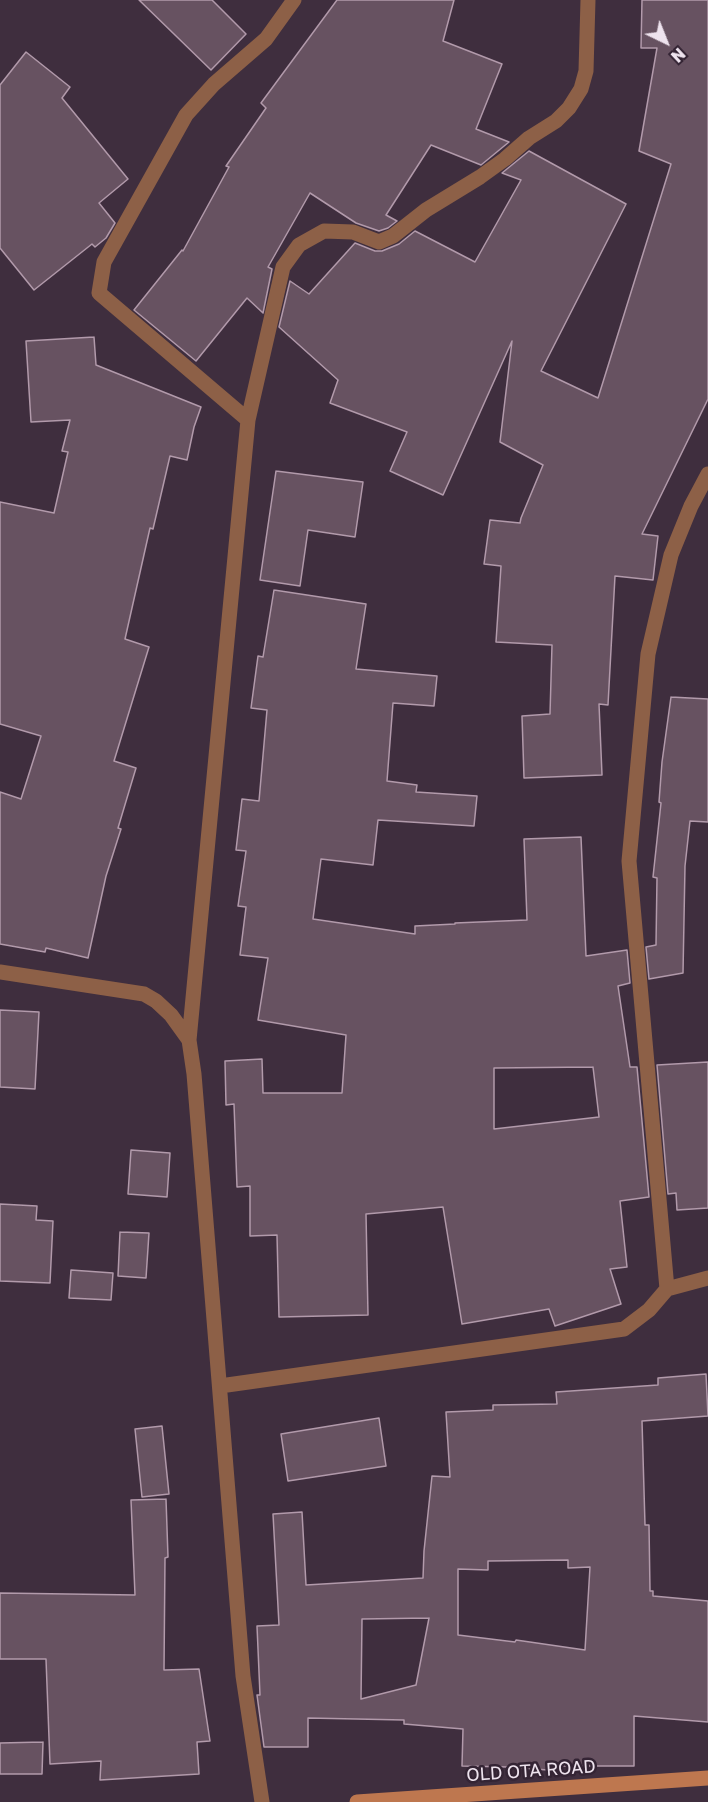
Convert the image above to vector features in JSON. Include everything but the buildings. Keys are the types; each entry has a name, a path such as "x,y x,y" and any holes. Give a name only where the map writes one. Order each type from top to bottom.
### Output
{"street":[{"path":"248,420 99,293 105,262 186,115 214,84 266,39 294,0"},
{"path":"262,1802 243,1676 194,1074 189,1040 248,420 283,267 299,245 324,231 353,232 379,242 393,236 426,210 480,177 529,138 556,121 569,108 581,89 586,71 588,0"},
{"path":"667,1290 629,861 648,654 671,555 691,506 708,474"},
{"path":"0,972 144,994 156,1001 171,1015 189,1040"},
{"path":"220,1386 624,1329 650,1310 667,1290 708,1278"},
{"name":"OLD OTA ROAD","path":"357,1802 708,1778"}]}
